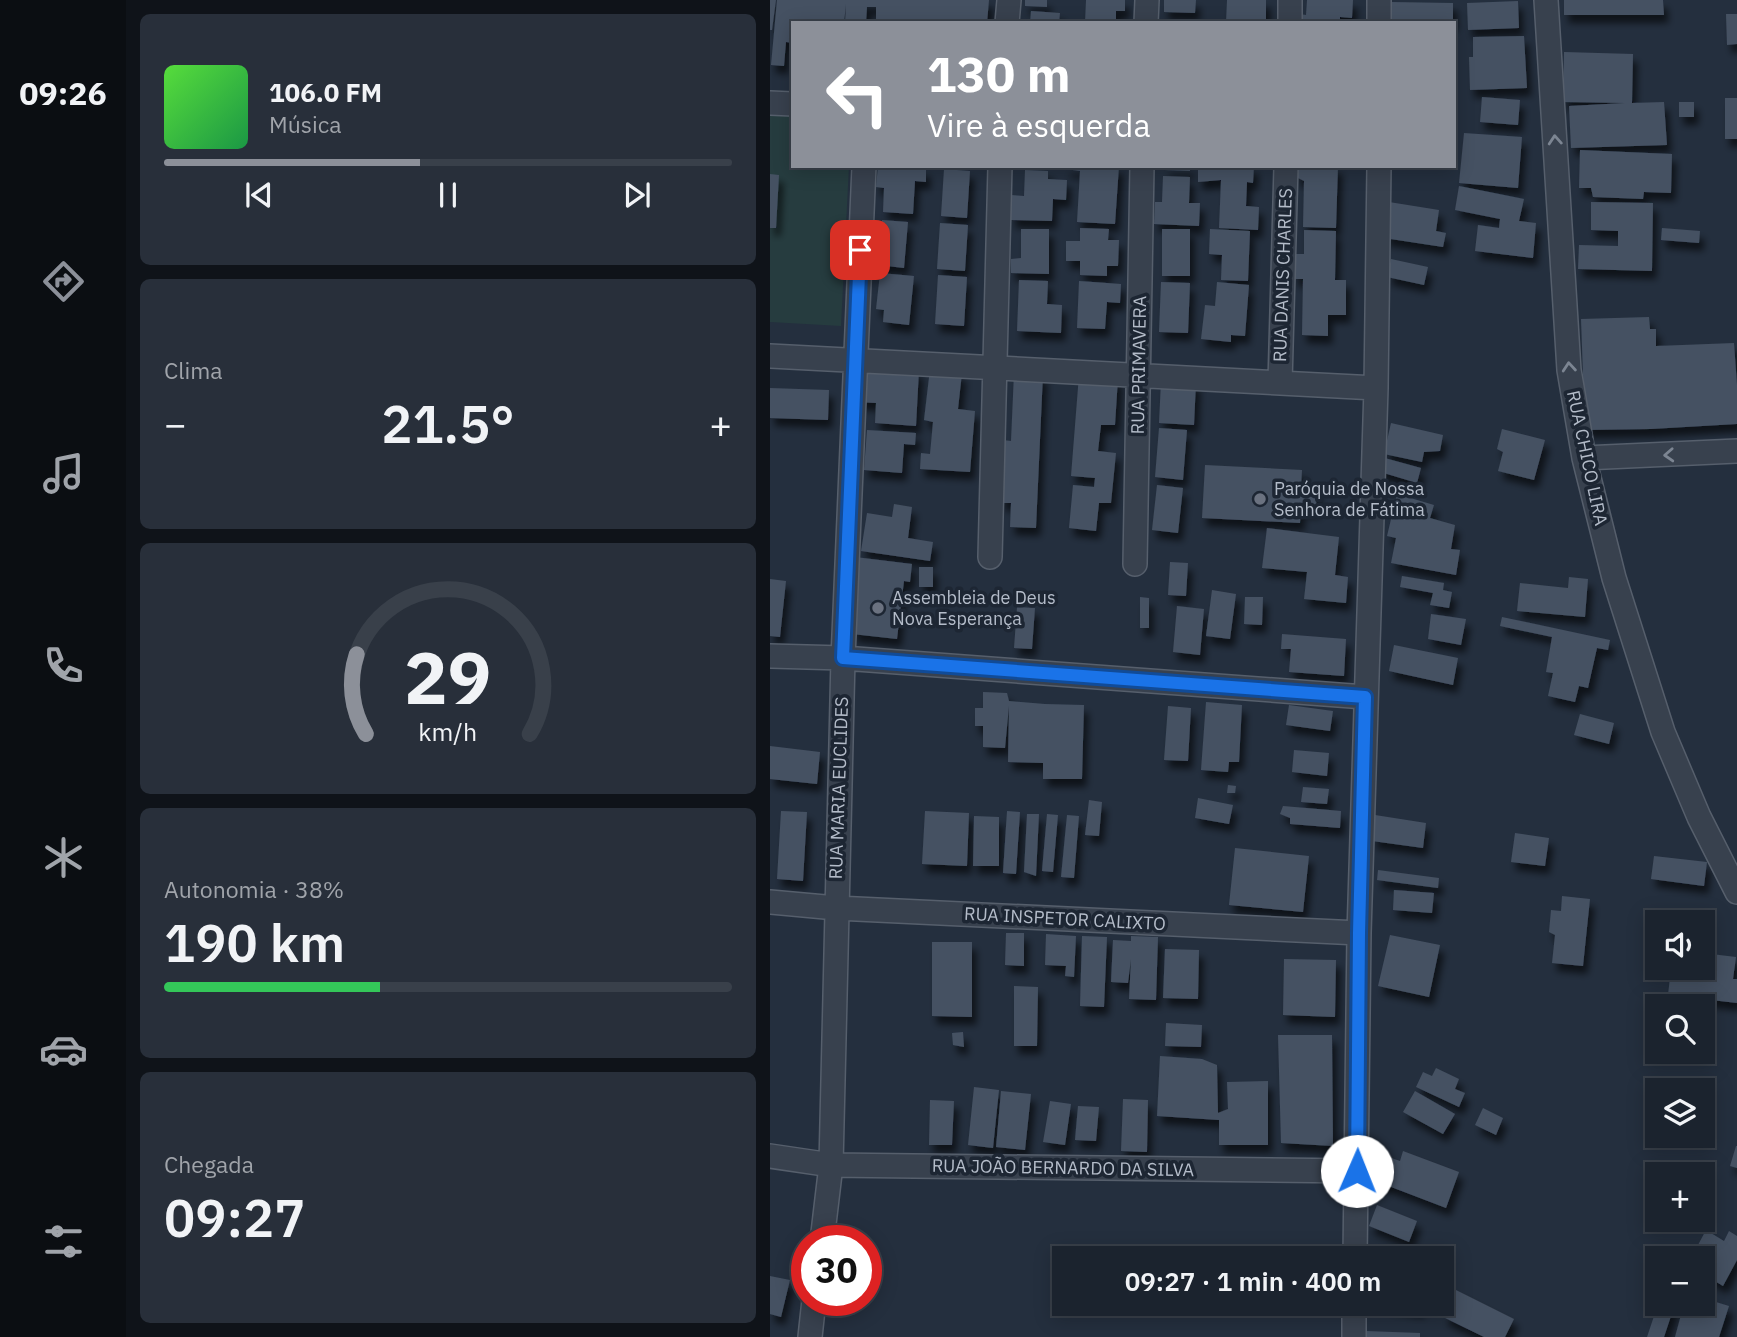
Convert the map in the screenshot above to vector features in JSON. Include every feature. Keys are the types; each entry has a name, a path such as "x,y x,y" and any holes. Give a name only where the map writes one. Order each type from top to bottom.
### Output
{"street":[{"path":"1007,21 1009,0"},
{"path":"1146,21 1147,0"},
{"path":"1290,0 1290,21"},
{"path":"1379,0 1379,21"},
{"name":"RUA CHICO LIRA","path":"1546,0 1569,370 1584,458 1614,578 1663,732 1699,817 1737,892"},
{"path":"770,103 791,104"},
{"name":"RUA MARIA EUCLIDES","path":"823,1225 831,1165 843,658 864,168"},
{"path":"990,557 1000,168"},
{"name":"RUA PRIMAVERA","path":"1135,564 1142,168"},
{"name":"RUA DANIS CHARLES","path":"1280,383 1286,168"},
{"path":"1355,1246 1359,933 1376,388 1379,168"},
{"path":"770,356 1376,388"},
{"path":"1584,458 1737,452"},
{"path":"770,656 843,658 1365,697"},
{"name":"RUA INSPETOR CALIXTO","path":"770,902 836,908 1359,933"},
{"name":"RUA JOÃO BERNARDO DA SILVA","path":"770,1156 831,1165 1357,1171"},
{"path":"810,1337 812,1316"},
{"path":"1354,1316 1354,1337"}],"green space":[{"path":"770,108 791,109 791,168 849,168 841,326 770,322"}],"building":[{"path":"770,0 776,0 772,30 770,30"},
{"path":"777,0 989,0 987,21 876,21 876,7 867,7 866,21 845,21 846,4 844,21 791,21 791,43 786,42 784,66 771,65"},
{"path":"1025,0 1047,0 1047,7 1025,6"},
{"path":"1086,0 1125,0 1125,11 1116,11 1116,21 1085,21"},
{"path":"1164,0 1196,0 1195,13 1164,12"},
{"path":"1227,0 1266,0 1266,21 1226,21"},
{"path":"1307,0 1353,0 1352,18 1340,17 1340,21 1299,21 1300,14 1306,15"},
{"path":"1564,0 1663,0 1664,15 1564,15"},
{"path":"1518,1 1519,28 1468,30 1467,3"},
{"path":"1391,2 1453,3 1453,21 1391,21"},
{"path":"1031,11 1060,13 1059,21 1030,21"},
{"path":"1726,14 1737,14 1737,44 1727,45"},
{"path":"1524,36 1527,88 1470,90 1469,57 1473,57 1473,37"},
{"path":"1564,52 1633,54 1632,103 1664,102 1667,145 1571,148 1569,106 1625,103 1563,102"},
{"path":"1482,97 1520,100 1518,125 1480,122"},
{"path":"1725,98 1737,98 1737,139 1725,139"},
{"path":"1679,102 1694,102 1694,117 1679,117"},
{"path":"1464,133 1522,137 1518,188 1459,183"},
{"path":"1580,150 1672,154 1671,193 1644,192 1643,199 1593,197 1591,188 1579,188"},
{"path":"878,168 926,169 926,182 915,181 913,214 883,212 884,188 876,187"},
{"path":"1119,168 1115,224 1077,222 1080,171 1065,169"},
{"path":"1164,168 1190,168 1190,171"},
{"path":"1198,168 1254,168 1253,183 1247,182 1246,206 1259,207 1258,230 1219,228 1221,180 1198,182"},
{"path":"1297,168 1338,168 1336,228 1303,227 1304,181 1296,177"},
{"path":"944,169 970,171 967,218 941,216"},
{"path":"1025,170 1048,171 1048,179 1067,180 1066,200 1053,199 1052,221 1011,220 1011,195 1024,196"},
{"path":"770,174 779,175 776,228 770,228"},
{"path":"1163,176 1190,177 1189,203 1200,203 1199,226 1154,224 1155,202 1162,202"},
{"path":"1459,186 1524,199 1519,221 1536,223 1533,258 1475,251 1478,225 1499,228 1500,219 1455,210"},
{"path":"1389,202 1439,210 1436,231 1446,233 1443,247 1384,238"},
{"path":"1591,202 1653,203 1652,271 1578,269 1579,245 1618,246 1618,231 1591,230"},
{"path":"882,220 908,222 904,268 878,265"},
{"path":"940,223 968,225 965,271 937,269"},
{"path":"1080,228 1109,229 1108,240 1119,240 1118,266 1107,266 1107,276 1080,275 1080,261 1066,261 1066,241 1080,241"},
{"path":"1662,228 1700,231 1699,243 1661,240"},
{"path":"1021,229 1049,229 1049,274 1011,273 1011,259 1021,258"},
{"path":"1162,229 1190,229 1190,276 1162,276"},
{"path":"1210,229 1250,231 1248,281 1221,280 1222,255 1209,254"},
{"path":"1304,230 1336,231 1335,280 1346,280 1346,315 1328,315 1328,336 1302,335 1303,279 1294,279 1294,254 1304,254"},
{"path":"1391,259 1428,267 1424,285 1387,277"},
{"path":"880,273 914,276 909,325 883,322 884,310 876,309"},
{"path":"938,275 967,277 964,326 935,324"},
{"path":"1019,280 1048,281 1047,304 1062,305 1061,333 1017,331"},
{"path":"1079,281 1121,284 1120,303 1107,302 1105,329 1077,328"},
{"path":"1161,282 1190,283 1188,333 1159,332"},
{"path":"1217,282 1249,285 1245,336 1231,335 1231,342 1201,339 1205,305 1215,306"},
{"path":"1649,317 1650,329 1656,329 1656,346 1734,343 1737,424 1585,430 1581,319"},
{"path":"858,367 919,370 916,426 875,423 876,403 856,402"},
{"path":"930,369 962,373 958,409 975,411 970,472 920,469 921,453 930,454 933,422 924,420"},
{"path":"1014,373 1043,374 1036,528 1010,527 1011,503 1000,503 1003,440 1011,441"},
{"path":"1079,375 1118,378 1115,425 1101,425 1098,451 1116,453 1111,503 1099,503 1096,531 1069,528 1073,485 1094,487 1095,478 1071,476"},
{"path":"1161,381 1196,382 1194,425 1159,423"},
{"path":"770,388 829,390 828,420 770,418"},
{"path":"1391,423 1443,435 1440,451 1424,452 1422,462 1384,454"},
{"path":"1159,428 1187,430 1183,480 1155,477"},
{"path":"1502,429 1545,440 1534,480 1498,471 1503,452 1497,449"},
{"path":"867,430 916,433 915,445 904,444 902,473 864,470"},
{"path":"1381,457 1421,468 1417,483 1377,471"},
{"name":"Paróquia de Nossa Senhora de Fátima","path":"1205,465 1302,470 1301,487 1317,488 1316,510 1301,509 1300,523 1202,518"},
{"path":"1157,485 1183,488 1178,533 1152,530"},
{"path":"1397,494 1434,505 1430,518 1455,525 1451,549 1460,550 1456,575 1391,563 1396,538 1387,536"},
{"path":"894,504 912,507 908,538 933,542 930,561 861,551 867,513 892,517"},
{"path":"1267,528 1339,537 1335,575 1348,577 1346,603 1304,599 1307,572 1262,568"},
{"name":"Assembleia de Deus Nova Esperança","path":"855,557 912,564 910,582 904,581 897,639 852,634 859,575 853,574"},
{"path":"1170,562 1188,563 1186,596 1168,595"},
{"path":"919,567 933,567 933,587 919,587"},
{"path":"1402,576 1444,583 1443,590 1452,592 1449,608 1430,605 1433,593 1400,587"},
{"path":"1569,577 1588,579 1585,617 1517,611 1520,583 1568,588"},
{"path":"770,579 786,581 780,637 770,636"},
{"path":"1212,590 1236,594 1230,639 1206,636"},
{"path":"1140,597 1149,598 1149,628 1140,628"},
{"path":"1245,597 1263,597 1262,625 1244,624"},
{"path":"1177,606 1204,609 1200,655 1173,652"},
{"path":"1017,607 1035,608 1032,649 1014,648"},
{"path":"1431,614 1466,619 1461,645 1428,639"},
{"path":"1502,617 1610,640 1608,650 1597,648 1588,688 1579,686 1575,702 1548,696 1553,673 1546,672 1552,637 1500,626"},
{"path":"1282,634 1346,639 1344,676 1289,672 1291,649 1281,649"},
{"path":"1394,645 1458,658 1453,685 1389,671"},
{"path":"983,692 1007,693 1009,701 1084,705 1082,779 1043,779 1043,763 1008,762 1009,706 1005,748 983,747 983,726 975,726 975,708 983,708"},
{"path":"1206,702 1242,705 1239,762 1229,762 1228,772 1201,770"},
{"path":"1289,705 1333,711 1330,731 1286,725"},
{"path":"1168,706 1191,708 1188,761 1164,760"},
{"path":"1580,714 1614,723 1609,744 1574,735"},
{"path":"770,746 820,752 817,784 770,779"},
{"path":"1294,750 1329,753 1327,776 1292,772"},
{"path":"1228,785 1236,786 1235,793 1227,793"},
{"path":"1303,787 1329,789 1327,804 1301,802"},
{"path":"1198,798 1233,805 1229,824 1195,818"},
{"path":"1089,800 1102,802 1099,836 1085,835"},
{"path":"1283,806 1341,811 1340,828 1290,824 1290,818 1280,814"},
{"path":"781,811 807,812 803,881 777,879"},
{"path":"925,811 969,813 967,866 922,864"},
{"path":"1007,811 1020,812 1016,874 1003,873"},
{"path":"1027,814 1039,814 1036,876 1024,872"},
{"path":"1047,814 1058,815 1053,872 1042,871"},
{"path":"1067,815 1079,816 1074,878 1061,877"},
{"path":"1375,815 1426,823 1423,848 1372,841"},
{"path":"974,816 999,817 999,866 973,866"},
{"path":"1515,833 1549,838 1545,866 1511,862"},
{"path":"1235,848 1309,856 1303,912 1229,905"},
{"path":"1654,856 1707,862 1704,886 1651,879"},
{"path":"1378,870 1439,878 1438,888 1377,880"},
{"path":"1394,890 1434,893 1432,913 1393,910"},
{"path":"1562,896 1590,899 1583,966 1552,963 1555,935 1549,932 1551,910 1561,911"},
{"path":"1006,933 1024,933 1024,966 1005,965"},
{"path":"1046,934 1076,936 1074,977 1065,976 1066,966 1045,965"},
{"path":"1390,935 1440,945 1429,997 1378,986"},
{"path":"1082,936 1107,937 1104,1007 1080,1006"},
{"path":"1131,936 1158,937 1156,1000 1129,999 1131,959 1128,983 1111,982 1113,940 1131,941"},
{"path":"932,942 972,942 972,1017 932,1016"},
{"path":"1165,949 1199,950 1198,999 1163,998"},
{"path":"1715,954 1736,957 1733,979 1737,979 1737,1003 1715,1000 1715,994 1668,994 1670,980 1715,980"},
{"path":"1284,959 1336,960 1335,1017 1283,1015"},
{"path":"1014,986 1038,987 1037,1046 1014,1046"},
{"path":"1166,1023 1202,1025 1201,1047 1165,1046"},
{"path":"963,1032 964,1047 953,1045 952,1033"},
{"path":"1278,1035 1332,1035 1333,1146 1281,1143"},
{"path":"1160,1056 1202,1059 1217,1065 1218,1113 1228,1109 1227,1082 1268,1081 1268,1145 1219,1145 1219,1120 1157,1116"},
{"path":"1436,1068 1459,1079 1455,1089 1465,1093 1459,1107 1416,1087 1423,1072 1432,1076"},
{"path":"974,1087 999,1090 993,1148 968,1145"},
{"path":"1001,1091 1031,1094 1025,1150 996,1147"},
{"path":"1415,1091 1455,1114 1443,1134 1403,1112"},
{"path":"1123,1099 1148,1100 1147,1152 1121,1151"},
{"path":"930,1100 954,1101 952,1145 929,1145"},
{"path":"1050,1101 1071,1104 1065,1145 1043,1142"},
{"path":"1078,1106 1099,1107 1096,1141 1075,1140"},
{"path":"1483,1108 1503,1118 1496,1135 1475,1125"},
{"path":"1737,1146 1737,1168 1730,1166"},
{"path":"1403,1151 1459,1172 1446,1208 1365,1177 1374,1152 1400,1161"},
{"path":"1377,1205 1417,1221 1409,1242 1369,1226"},
{"path":"1729,1231 1737,1236 1737,1260 1723,1286 1715,1281 1715,1246 1697,1246 1705,1232 1724,1241"},
{"path":"770,1276 790,1280 781,1317 770,1314"},
{"path":"1456,1290 1514,1319 1505,1337 1484,1337 1443,1317 1454,1316"},
{"path":"1715,1302 1729,1306 1719,1337 1675,1337 1681,1316 1715,1316"},
{"path":"1654,1316 1671,1316 1664,1337 1647,1337"},
{"path":"1366,1331 1420,1333 1420,1337 1365,1337"}],"place":[{"name":"Paróquia de Nossa Senhora de Fátima","path":"1260,499"},
{"name":"Assembleia de Deus Nova Esperança","path":"878,608"}],"route":[{"path":"860,250 843,658 1365,697 1357,1171"}]}
